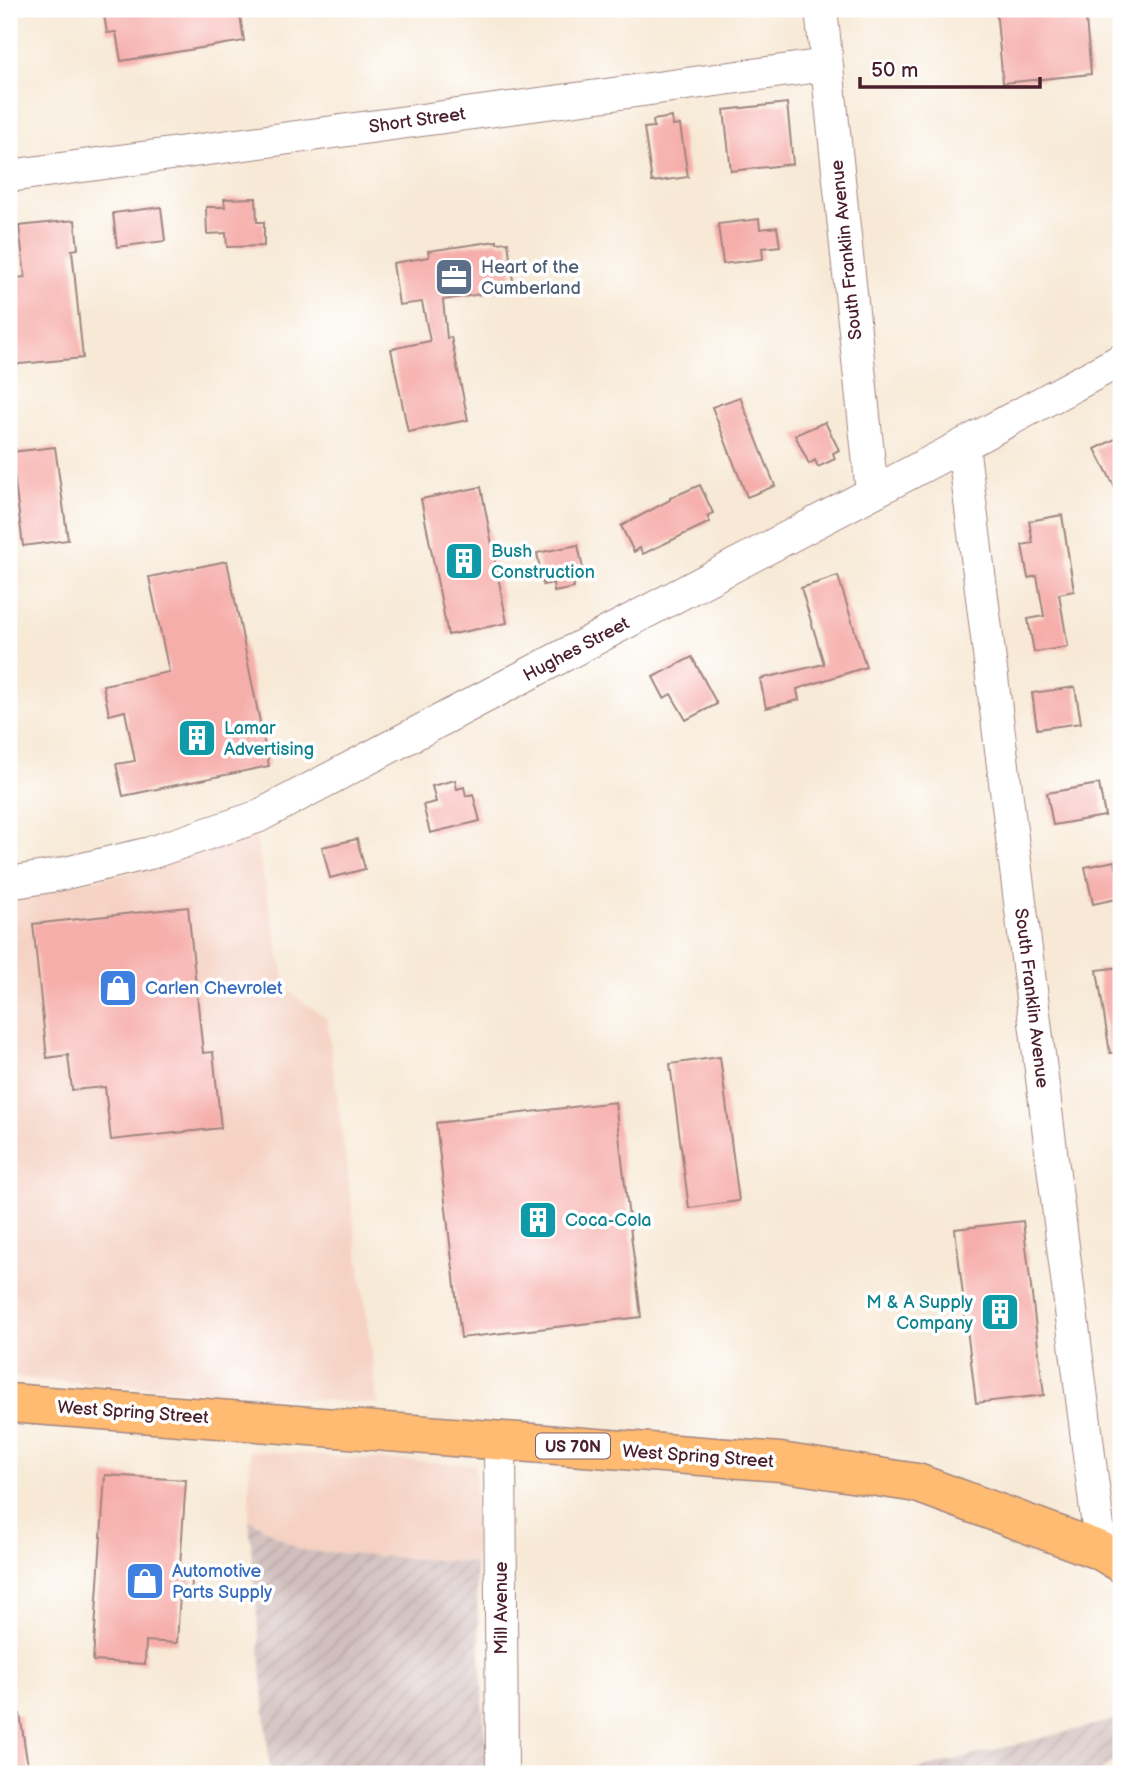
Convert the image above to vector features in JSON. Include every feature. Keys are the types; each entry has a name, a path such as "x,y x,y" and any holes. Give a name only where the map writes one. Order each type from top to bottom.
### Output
{"main road":[{"name":"West Spring Street","path":"9,1402 780,1462 916,1483 1111,1557"}],"street":[{"name":"South Franklin Avenue","path":"821,9 872,492"},
{"name":"Short Street","path":"9,176 826,65"},
{"name":"Hughes Street","path":"9,883 57,875 150,853 257,817 1121,360"},
{"name":"South Franklin Avenue","path":"963,445 1111,1557"},
{"name":"Mill Avenue","path":"499,1441 502,1774"}],"shaded area":[{"path":"255,835 287,990 327,1019 378,1404 9,1377 9,896 133,872"},
{"path":"250,1451 475,1465 475,1563 300,1550 249,1519"},
{"path":"249,1519 300,1550 475,1563 487,1774 270,1774"},
{"path":"1121,1718 1121,1756 1096,1774 900,1774"}],"building":[{"path":"103,9 239,9 244,41 121,61 116,32 107,33"},
{"path":"996,9 1085,9 1091,74 1003,83"},
{"path":"787,103 793,164 731,171 724,110"},
{"path":"672,117 673,126 680,125 688,177 652,182 644,128 654,127 653,120"},
{"path":"256,198 257,222 264,222 264,246 227,247 226,233 207,234 206,207 225,207 224,199"},
{"path":"161,207 165,241 117,247 113,213"},
{"path":"759,219 760,229 777,227 780,246 762,248 763,259 723,264 718,224"},
{"path":"75,220 78,249 72,250 83,358 9,365 9,279 25,277 19,226"},
{"path":"497,241 508,242 514,289 443,300 447,338 451,337 468,420 408,432 391,349 430,341 422,302 399,305 393,263 429,257 428,251"},
{"path":"740,397 775,486 747,497 712,407"},
{"path":"825,422 839,450 833,453 835,459 818,467 815,460 809,464 795,435"},
{"path":"1121,436 1121,499 1095,449"},
{"path":"55,447 68,540 23,546 11,452"},
{"path":"700,485 713,513 707,516 710,522 643,554 640,548 634,552 621,526 670,498"},
{"name":"Bush Construction","path":"481,487 507,623 448,635 421,499"},
{"path":"1062,515 1074,591 1059,594 1068,647 1034,652 1028,619 1044,616 1037,576 1028,578 1022,545 1033,543 1029,521"},
{"path":"578,545 585,578 573,581 574,588 554,592 553,583 543,585 537,553"},
{"name":"Lamar Advertising","path":"227,561 269,766 123,796 116,764 135,761 125,711 109,715 103,685 169,672 149,577"},
{"path":"838,576 866,667 797,689 799,700 766,708 760,679 824,664 801,588"},
{"path":"692,657 717,704 686,720 671,694 664,698 653,677"},
{"path":"1075,687 1081,723 1037,729 1032,693"},
{"path":"455,780 457,789 464,787 466,796 473,794 480,821 430,833 423,805 436,802 432,786"},
{"path":"1099,784 1105,816 1053,825 1047,793"},
{"path":"357,839 365,869 330,878 322,847"},
{"path":"1115,861 1121,898 1093,904 1085,867"},
{"name":"Carlen Chevrolet","path":"188,907 203,1053 213,1052 221,1128 111,1140 105,1087 72,1090 68,1055 47,1058 33,924"},
{"path":"1121,967 1121,1052 1110,1053 1097,970"},
{"path":"720,1057 739,1201 689,1208 670,1064"},
{"name":"Coca-Cola","path":"615,1102 641,1317 461,1338 436,1123"},
{"name":"M & A Supply Company","path":"1023,1221 1044,1395 976,1403 955,1229"},
{"name":"Automotive Parts Supply","path":"105,1475 186,1480 180,1566 193,1567 191,1595 180,1594 177,1643 146,1641 145,1664 93,1661"},
{"path":"20,1714 29,1774 9,1774 9,1715"}],"place":[{"name":"Heart of the Cumberland","path":"454,277"},
{"name":"Bush Construction","path":"464,561"},
{"name":"Lamar Advertising","path":"197,738"},
{"name":"Carlen Chevrolet","path":"118,988"},
{"name":"Coca-Cola","path":"538,1220"},
{"name":"M & A Supply Company","path":"1000,1312"},
{"name":"Automotive Parts Supply","path":"145,1581"}]}
